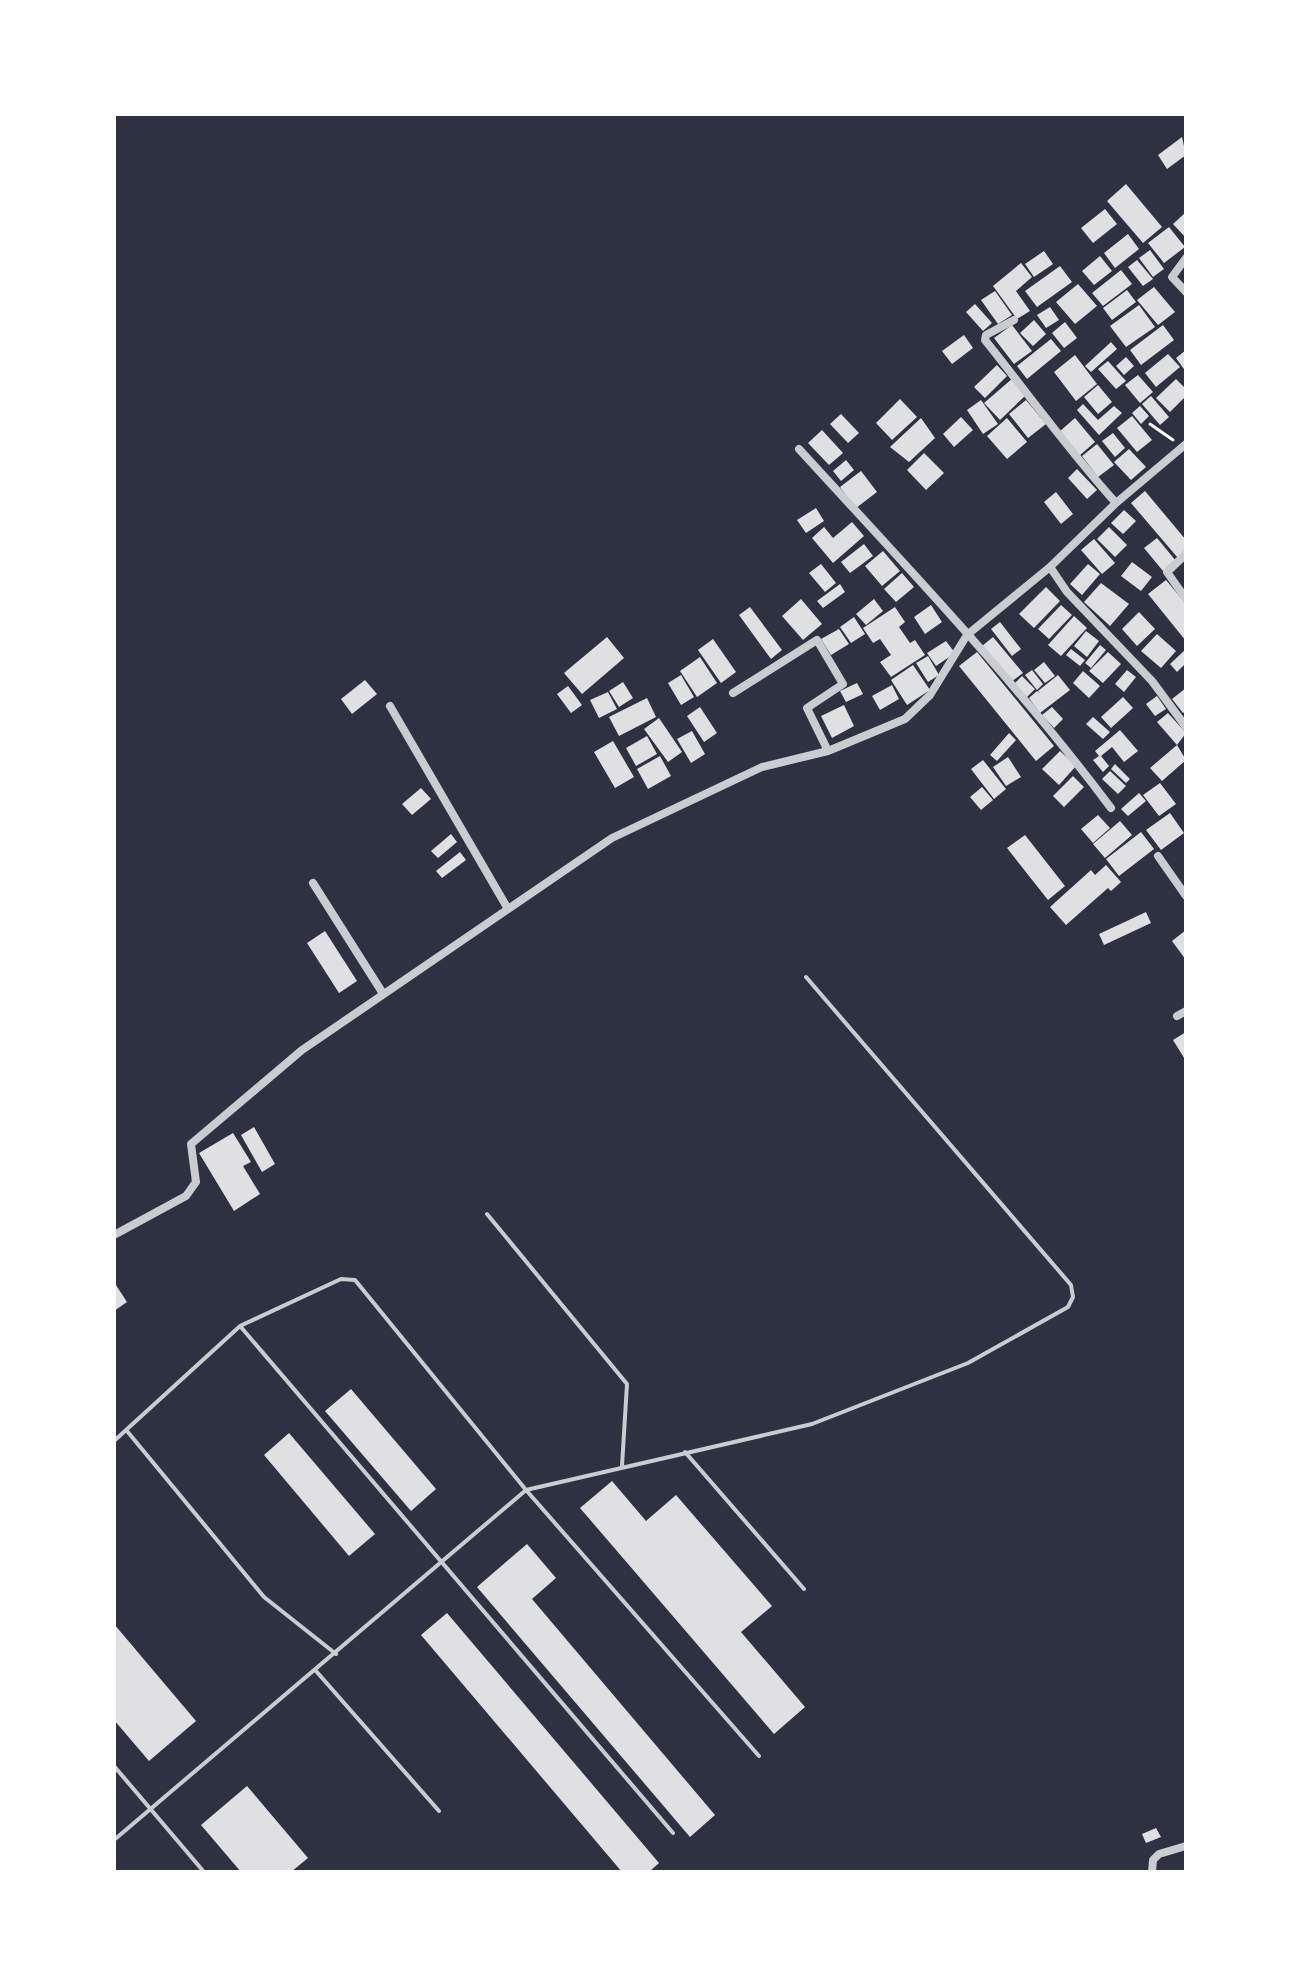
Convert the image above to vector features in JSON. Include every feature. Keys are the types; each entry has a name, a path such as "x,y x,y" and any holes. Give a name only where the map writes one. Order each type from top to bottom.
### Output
{"street":[{"path":"1186,258 1172,277 1186,292"},
{"path":"1014,320 994,329 985,340 1041,408 1069,451 1116,503"},
{"path":"114,1235 186,1196 196,1182 191,1144 302,1050 382,992 612,838 762,767 828,751 905,719 930,695 967,635 1050,567 1116,503 1184,445"},
{"path":"799,449 967,635 1075,760 1111,808"},
{"path":"1186,554 1167,572 1186,599"},
{"path":"1050,567 1067,592 1152,681 1186,727"},
{"path":"733,693 817,640 843,684 807,708 828,751"},
{"path":"390,706 508,909"},
{"path":"1158,856 1186,896"},
{"path":"313,883 382,992"},
{"path":"1152,1872 1153,1860 1159,1854 1186,1846"}],"lane":[{"path":"114,1840 526,1490 684,1451 812,1424 954,1368 1068,1307 1073,1297 1071,1285 806,977"},
{"path":"487,1214 627,1384 622,1466"},
{"path":"114,1441 240,1326 341,1279 355,1280 526,1490 759,1756"},
{"path":"240,1326 673,1833"},
{"path":"127,1431 264,1597 336,1654"},
{"path":"684,1451 804,1589"},
{"path":"316,1671 439,1811"},
{"path":"114,1766 204,1872"}],"path":[{"path":"1150,424 1184,445"}],"building":[{"path":"1182,137 1186,155 1167,169 1158,155"},
{"path":"1126,184 1162,227 1143,243 1107,201"},
{"path":"1105,209 1117,224 1093,243 1081,228"},
{"path":"1186,212 1186,238 1173,224"},
{"path":"1169,227 1185,247 1164,263 1148,243"},
{"path":"1128,234 1139,249 1115,268 1104,253"},
{"path":"1150,250 1164,269 1153,277 1139,258"},
{"path":"1044,251 1053,264 1034,277 1025,264"},
{"path":"1100,256 1112,271 1094,285 1082,271"},
{"path":"1137,260 1153,279 1143,286 1128,267"},
{"path":"1021,263 1032,277 1016,291 1030,311 1017,319 993,286"},
{"path":"1060,266 1072,282 1037,307 1025,291"},
{"path":"1121,270 1132,284 1103,306 1092,293"},
{"path":"1078,284 1097,306 1075,324 1056,302"},
{"path":"1154,287 1175,312 1158,325 1137,300"},
{"path":"1127,290 1136,302 1112,320 1103,308"},
{"path":"995,291 1012,315 998,324 981,300"},
{"path":"975,304 992,323 983,331 966,312"},
{"path":"1139,305 1155,327 1126,347 1110,326"},
{"path":"1050,307 1059,320 1046,328 1037,315"},
{"path":"1034,320 1046,334 1033,346 1020,333"},
{"path":"1065,322 1077,338 1064,348 1052,333"},
{"path":"1012,325 1032,351 1014,364 994,338"},
{"path":"1163,325 1174,340 1141,365 1130,350"},
{"path":"964,335 973,348 952,364 942,351"},
{"path":"1051,339 1061,351 1027,379 1017,366"},
{"path":"1111,342 1117,349 1091,372 1085,366"},
{"path":"1186,350 1186,372 1176,358"},
{"path":"1168,354 1180,367 1156,387 1145,373"},
{"path":"1075,355 1097,384 1076,401 1054,372"},
{"path":"1126,357 1134,366 1124,375 1116,366"},
{"path":"1108,361 1126,381 1116,389 1098,369"},
{"path":"997,365 1007,376 985,398 974,387"},
{"path":"1138,375 1153,392 1140,403 1125,385"},
{"path":"1013,378 1027,394 1000,420 984,403"},
{"path":"1176,379 1186,389 1186,396 1170,412 1156,398"},
{"path":"1098,385 1112,402 1098,414 1084,397"},
{"path":"1151,396 1169,417 1160,425 1142,404"},
{"path":"900,399 917,417 892,440 876,423"},
{"path":"981,400 998,424 983,434 967,410"},
{"path":"1026,400 1046,424 1028,438 1009,414"},
{"path":"1083,404 1098,420 1114,406 1122,413 1099,435 1077,410"},
{"path":"1140,406 1149,416 1141,424 1132,413"},
{"path":"841,414 859,433 848,443 830,424"},
{"path":"1132,416 1152,440 1137,452 1117,428"},
{"path":"961,417 973,430 954,447 943,434"},
{"path":"921,418 935,438 909,462 890,447"},
{"path":"1007,418 1027,442 1007,459 987,436"},
{"path":"1075,418 1095,442 1079,456 1059,432"},
{"path":"822,430 843,453 829,465 808,443"},
{"path":"1113,433 1125,448 1115,457 1102,441"},
{"path":"1097,444 1114,465 1098,477 1082,456"},
{"path":"1129,449 1146,467 1131,480 1114,462"},
{"path":"924,453 944,473 926,490 907,470"},
{"path":"846,460 854,470 841,481 833,471"},
{"path":"1077,469 1097,490 1087,499 1068,478"},
{"path":"861,471 877,492 856,508 840,487"},
{"path":"1145,491 1186,540 1186,550 1178,558 1131,503"},
{"path":"1056,492 1073,514 1061,524 1044,502"},
{"path":"816,508 824,521 806,533 797,520"},
{"path":"1124,510 1136,521 1123,534 1111,523"},
{"path":"852,522 864,536 833,563 812,538 824,527 833,538"},
{"path":"1109,527 1127,545 1115,557 1097,539"},
{"path":"1157,538 1176,561 1163,571 1144,548"},
{"path":"1094,539 1115,563 1102,574 1081,550"},
{"path":"864,544 873,556 850,573 841,562"},
{"path":"883,551 900,571 882,586 865,566"},
{"path":"1132,562 1152,577 1141,591 1121,576"},
{"path":"821,564 836,583 825,592 809,573"},
{"path":"1088,564 1100,574 1082,595 1070,584"},
{"path":"902,573 914,587 896,602 884,589"},
{"path":"1166,580 1186,604 1186,641 1148,594"},
{"path":"1101,583 1129,604 1110,626 1084,602"},
{"path":"840,584 845,592 823,608 817,601"},
{"path":"1046,587 1060,601 1034,628 1019,614"},
{"path":"801,599 822,624 803,640 782,616"},
{"path":"874,599 883,611 866,625 856,614"},
{"path":"931,605 942,622 925,634 914,617"},
{"path":"1061,605 1072,615 1049,639 1038,629"},
{"path":"750,607 782,650 771,659 739,615"},
{"path":"895,607 905,622 899,627 910,643 915,640 925,655 891,677 880,662 891,655 880,639 873,643 863,628"},
{"path":"1139,612 1155,629 1137,646 1122,629"},
{"path":"1074,616 1087,628 1061,656 1048,645"},
{"path":"854,617 865,634 851,643 840,627"},
{"path":"1000,622 1021,649 1012,656 991,629"},
{"path":"839,629 849,644 831,655 821,639"},
{"path":"1086,631 1099,641 1087,657 1074,646"},
{"path":"1157,634 1176,651 1161,668 1141,651"},
{"path":"607,637 624,658 582,694 564,673"},
{"path":"993,637 1023,673 1011,682 982,646"},
{"path":"713,639 736,672 721,683 698,650"},
{"path":"946,641 955,653 936,666 927,653"},
{"path":"1100,645 1106,650 1091,668 1085,663"},
{"path":"1071,649 1085,660 1080,666 1066,655"},
{"path":"1186,649 1186,663 1177,672 1170,664"},
{"path":"977,652 1054,746 1036,761 959,666"},
{"path":"1108,652 1121,664 1103,683 1089,671"},
{"path":"928,656 939,675 928,682 916,663"},
{"path":"700,657 717,683 697,697 680,671"},
{"path":"1044,662 1055,676 1045,683 1034,670"},
{"path":"913,665 930,690 907,705 891,680"},
{"path":"1032,670 1043,684 1037,690 1025,675"},
{"path":"1127,670 1136,677 1124,692 1115,684"},
{"path":"1083,671 1100,686 1089,698 1073,683"},
{"path":"681,675 694,697 681,705 668,683"},
{"path":"1058,675 1070,690 1040,713 1029,698 1037,691 1040,693 1038,691"},
{"path":"1022,676 1035,689 1027,697 1014,684"},
{"path":"365,680 377,694 352,714 341,699"},
{"path":"623,682 633,698 619,707 609,691"},
{"path":"857,683 863,694 846,702 840,691"},
{"path":"892,685 899,699 880,710 872,696"},
{"path":"568,686 582,705 571,713 557,694"},
{"path":"1186,688 1186,711 1183,713 1172,699"},
{"path":"608,692 617,709 599,718 590,700"},
{"path":"1157,696 1166,709 1155,716 1146,704"},
{"path":"1123,697 1133,708 1111,728 1101,717"},
{"path":"647,698 656,717 619,736 609,717"},
{"path":"844,705 854,726 832,738 821,716"},
{"path":"700,707 717,733 704,742 687,716"},
{"path":"1052,707 1063,719 1054,728 1042,715"},
{"path":"1168,713 1186,733 1177,745 1157,722"},
{"path":"1093,717 1110,732 1103,739 1086,724"},
{"path":"659,718 682,752 668,762 644,729"},
{"path":"1120,730 1138,751 1124,762 1112,747 1101,756 1109,766 1103,772 1093,760 1099,756 1095,751"},
{"path":"692,731 705,754 691,763 677,739"},
{"path":"1009,733 1016,740 997,761 990,755"},
{"path":"647,736 657,754 636,766 626,748"},
{"path":"613,741 634,777 615,788 594,752"},
{"path":"1177,745 1186,760 1162,781 1150,768"},
{"path":"1060,751 1076,766 1059,785 1042,769"},
{"path":"660,756 671,776 648,789 637,769"},
{"path":"1008,757 1021,777 1006,786 993,767"},
{"path":"983,760 1006,789 994,799 971,769"},
{"path":"1115,764 1130,779 1126,783 1111,769"},
{"path":"1110,771 1126,786 1118,794 1102,779"},
{"path":"1073,776 1084,787 1064,807 1053,796"},
{"path":"1160,783 1176,804 1159,816 1143,795"},
{"path":"982,787 993,800 981,810 970,797"},
{"path":"421,788 431,799 412,815 402,804"},
{"path":"1139,793 1146,801 1128,816 1121,809"},
{"path":"1170,813 1184,833 1161,850 1146,830"},
{"path":"1098,815 1110,828 1093,843 1081,829"},
{"path":"1120,821 1132,835 1105,858 1093,844"},
{"path":"1141,832 1154,849 1119,876 1106,859"},
{"path":"451,834 457,842 438,858 431,851"},
{"path":"1025,835 1065,886 1048,900 1007,848"},
{"path":"460,852 466,860 442,878 436,871"},
{"path":"1106,865 1121,882 1111,891 1108,888 1066,925 1050,907 1091,870 1095,875"},
{"path":"1146,912 1151,923 1104,945 1099,934"},
{"path":"1186,930 1186,960 1172,941"},
{"path":"325,931 357,981 339,993 307,943"},
{"path":"1186,1032 1186,1061 1173,1040"},
{"path":"254,1127 275,1164 262,1172 241,1135"},
{"path":"233,1133 251,1162 243,1166 260,1194 234,1211 199,1153"},
{"path":"114,1282 127,1302 114,1311"},
{"path":"351,1389 436,1489 411,1511 325,1411"},
{"path":"289,1433 375,1534 349,1556 264,1455"},
{"path":"612,1481 646,1521 676,1495 772,1606 741,1632 805,1707 774,1734 580,1508"},
{"path":"527,1544 556,1578 532,1599 715,1815 690,1837 477,1587"},
{"path":"447,1613 659,1863 649,1872 622,1872 421,1635"},
{"path":"114,1624 196,1721 149,1761 114,1720"},
{"path":"247,1786 308,1858 291,1872 241,1872 201,1825"},
{"path":"1156,1828 1161,1837 1146,1843 1142,1834"}]}
